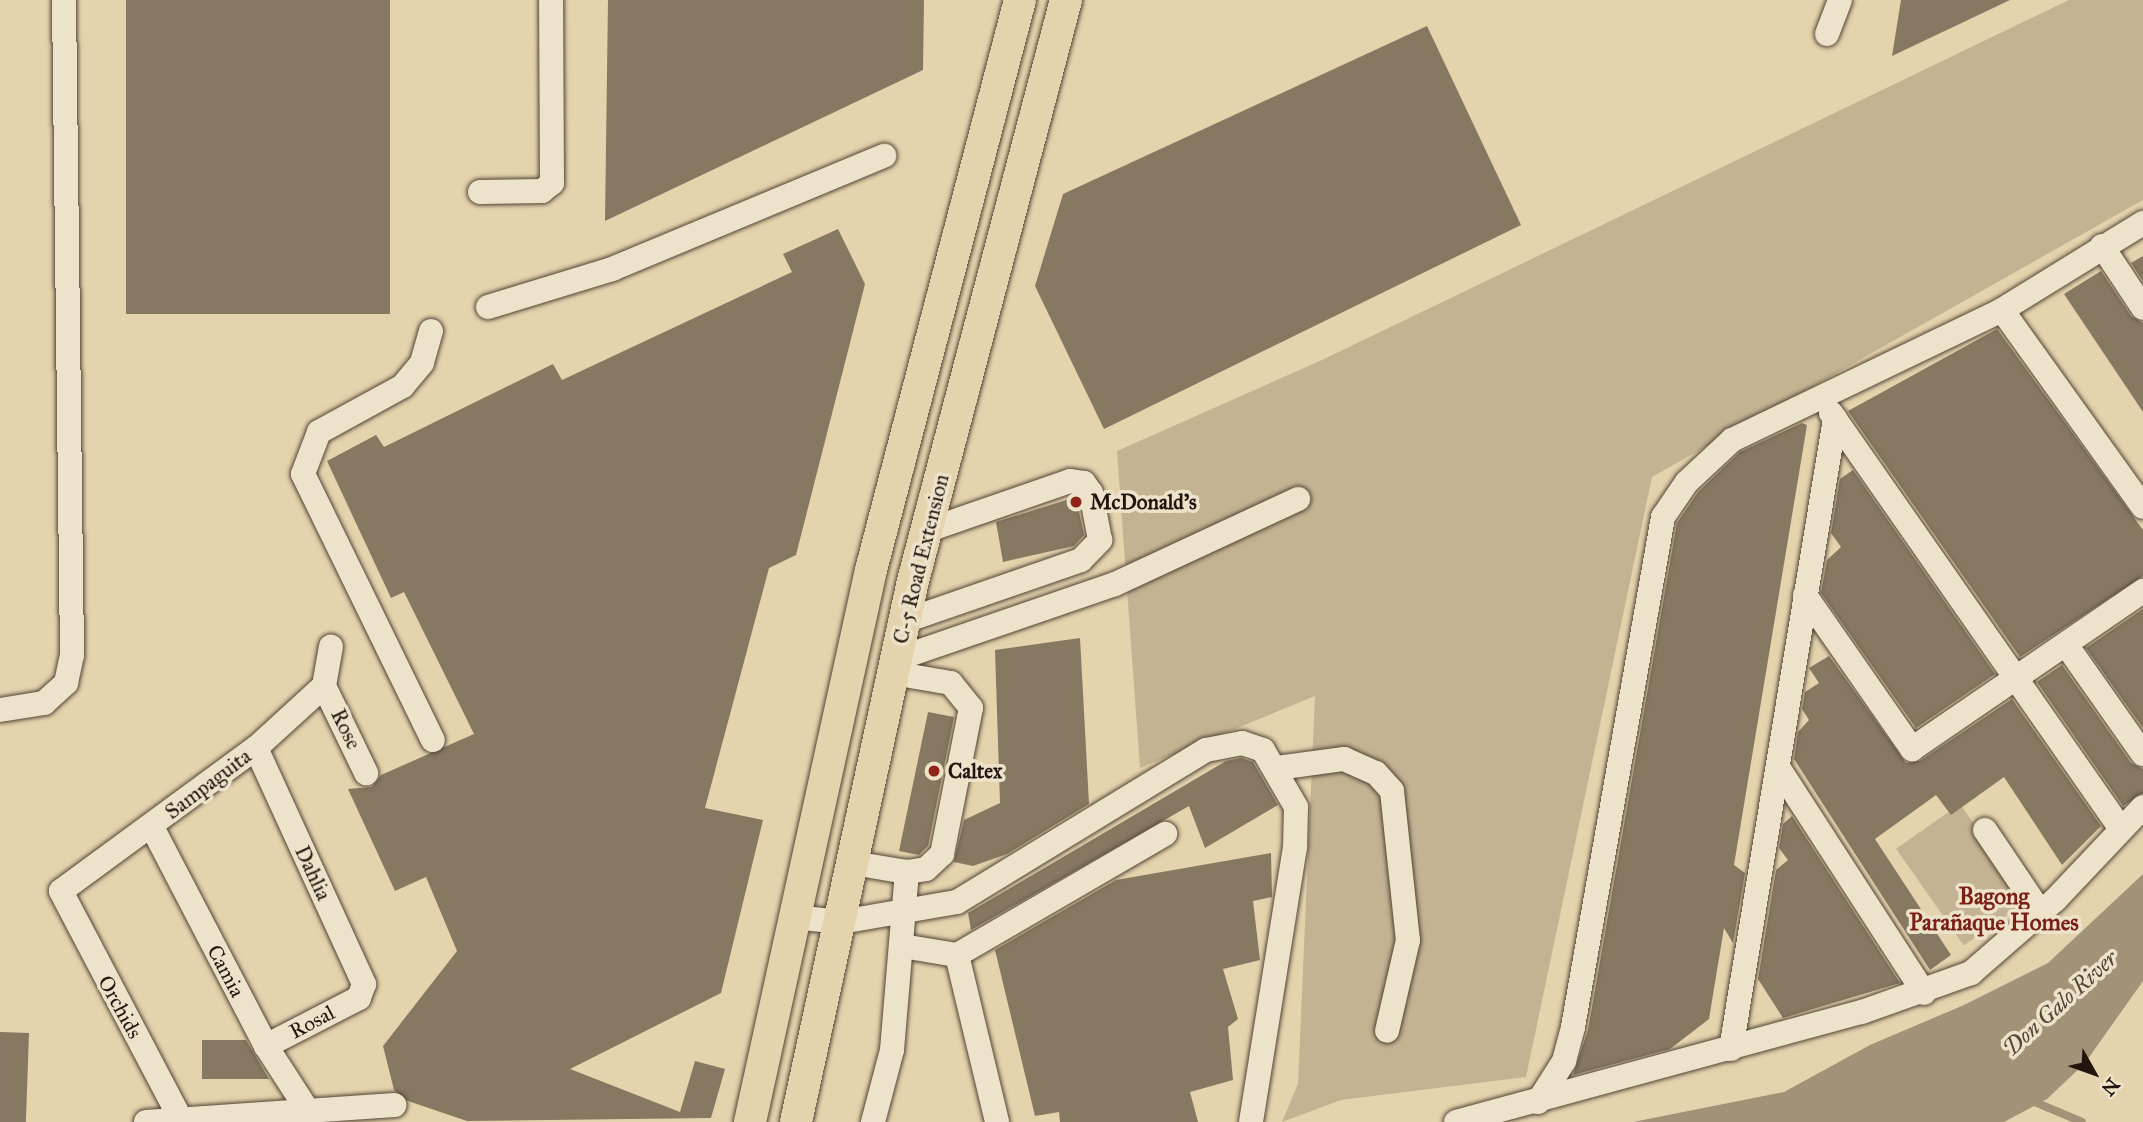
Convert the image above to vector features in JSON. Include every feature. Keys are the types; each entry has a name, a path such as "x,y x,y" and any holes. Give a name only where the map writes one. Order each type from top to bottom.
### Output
{"main road":[{"name":"C-5 Road Extension","path":"750,1122 871,570 1020,0"},
{"name":"C-5 Road Extension","path":"796,1122 913,580 1066,0"},
{"path":"871,570 913,580"}],"street":[{"path":"0,710 44,703 66,683 72,655 64,0"},
{"path":"480,192 542,191 552,183 551,0"},
{"path":"1827,34 1840,0"},
{"path":"488,307 612,269 884,156"},
{"path":"1538,1101 1564,1061 1573,1027 1663,517 1721,447 2002,310 2143,223"},
{"path":"2102,246 2143,308"},
{"path":"2002,310 2143,507"},
{"path":"431,331 422,363 403,386 319,432 303,474 433,740"},
{"path":"1821,398 2016,683 2121,829"},
{"path":"1731,1049 1835,419"},
{"path":"905,621 1080,560 1100,540 1091,493 1084,483 1070,481 926,531"},
{"path":"895,666 1115,584 1298,499"},
{"path":"1805,595 1912,748 2016,683 2143,591"},
{"path":"2067,646 2143,754"},
{"path":"324,685 331,647"},
{"path":"853,863 907,872 926,870 942,854 971,708 951,684 895,666"},
{"name":"Sampaguita","path":"60,898 64,884 152,827 256,748 324,685"},
{"name":"Rose","path":"324,685 366,773"},
{"path":"793,917 841,922 903,915 986,889 1206,750 1242,743 1263,750 1277,768 1296,807 1296,847 1251,1122"},
{"name":"Dahlia","path":"256,748 365,984 359,998"},
{"path":"1277,768 1344,760 1376,773 1392,791 1408,940 1387,1031"},
{"path":"1778,767 1924,993"},
{"path":"1456,1122 1731,1049 1924,993 1971,972 2042,913 2143,807"},
{"name":"Camia","path":"152,827 266,1046 308,1111"},
{"path":"1985,830 2042,913"},
{"path":"902,946 957,955 1164,834"},
{"path":"873,1122 892,1051 907,872"},
{"name":"Orchids","path":"60,898 179,1116"},
{"path":"957,955 997,1122"},
{"name":"Rosal","path":"266,1046 359,998"},
{"path":"146,1122 179,1116 394,1105"}],"shaded area":[{"path":"2069,0 2143,0 2143,200 1652,477 1526,1077 1341,1100 1282,1122 1298,1084 1315,696 1140,768 1117,451 1322,360"},
{"path":"1960,804 2028,901 1964,945 1896,849"}],"water":[{"path":"2143,874 2143,981 2085,1063 2047,1099 2004,1122 1633,1122 1784,1092 1870,1045 1964,1005 2048,963"}],"building":[{"path":"126,0 390,0 390,314 126,314"},
{"path":"608,0 924,0 923,70 605,221"},
{"path":"1901,0 2010,0 1892,56"},
{"path":"1427,26 1521,225 1104,429 1035,286 1063,194"},
{"path":"838,229 865,284 796,555 769,568 705,808 763,820 721,993 570,1069 680,1112 695,1061 725,1069 711,1118 467,1121 408,1101 394,1090 383,1046 457,951 426,877 395,891 348,789 372,787 381,775 474,734 404,592 391,598 327,461 376,435 384,447 553,364 562,380 792,272 783,254"},
{"path":"2143,256 2143,281 2131,263"},
{"path":"2101,271 2131,316 2143,323 2143,412 2064,294"},
{"path":"1997,329 2143,530 2143,576 2020,657 1848,411"},
{"path":"1802,423 1807,425 1734,865 1745,873 1733,943 1724,928 1709,1019 1670,1049 1573,1075 1588,1030 1677,523 1698,492 1740,452"},
{"path":"1853,470 1995,674 1916,728 1821,593 1827,560 1841,547 1831,533 1840,479"},
{"path":"1076,497 1084,535 1074,546 1003,562 996,522"},
{"path":"2143,609 2143,728 2086,648"},
{"path":"1080,638 1089,804 1007,854 973,866 954,862 964,820 1000,803 995,650"},
{"path":"1829,656 1906,763 1920,761 2012,699 2101,826 2062,865 2004,777 1951,815 1936,795 1875,839 1951,955 1930,970 1794,759 1798,732 1809,720 1802,709 1805,692 1819,683 1809,668"},
{"path":"2062,665 2131,763 2143,769 2143,793 2123,806 2037,682"},
{"path":"928,712 954,717 928,846 919,855 899,851"},
{"path":"1241,758 1253,762 1278,805 1205,848 1189,806 971,930 968,913 1226,761"},
{"path":"1792,816 1900,983 1783,1018 1758,979 1776,870 1788,860 1779,848 1783,824"},
{"path":"1271,853 1272,897 1253,901 1260,960 1223,969 1238,1019 1228,1027 1233,1080 1190,1092 1198,1122 1060,1122 1059,1112 1035,1116 995,950 1116,880"},
{"path":"0,1032 29,1033 26,1122 0,1122"},
{"path":"202,1040 246,1040 269,1079 202,1079"}],"waterway":[{"name":"Don Galo River","path":"2030,1100 2082,1122"}],"place":[{"name":"McDonald's","path":"1076,502"},
{"name":"Caltex","path":"934,771"}],"district":[{"name":"Bagong Parañaque Homes","path":"1994,909"}]}
